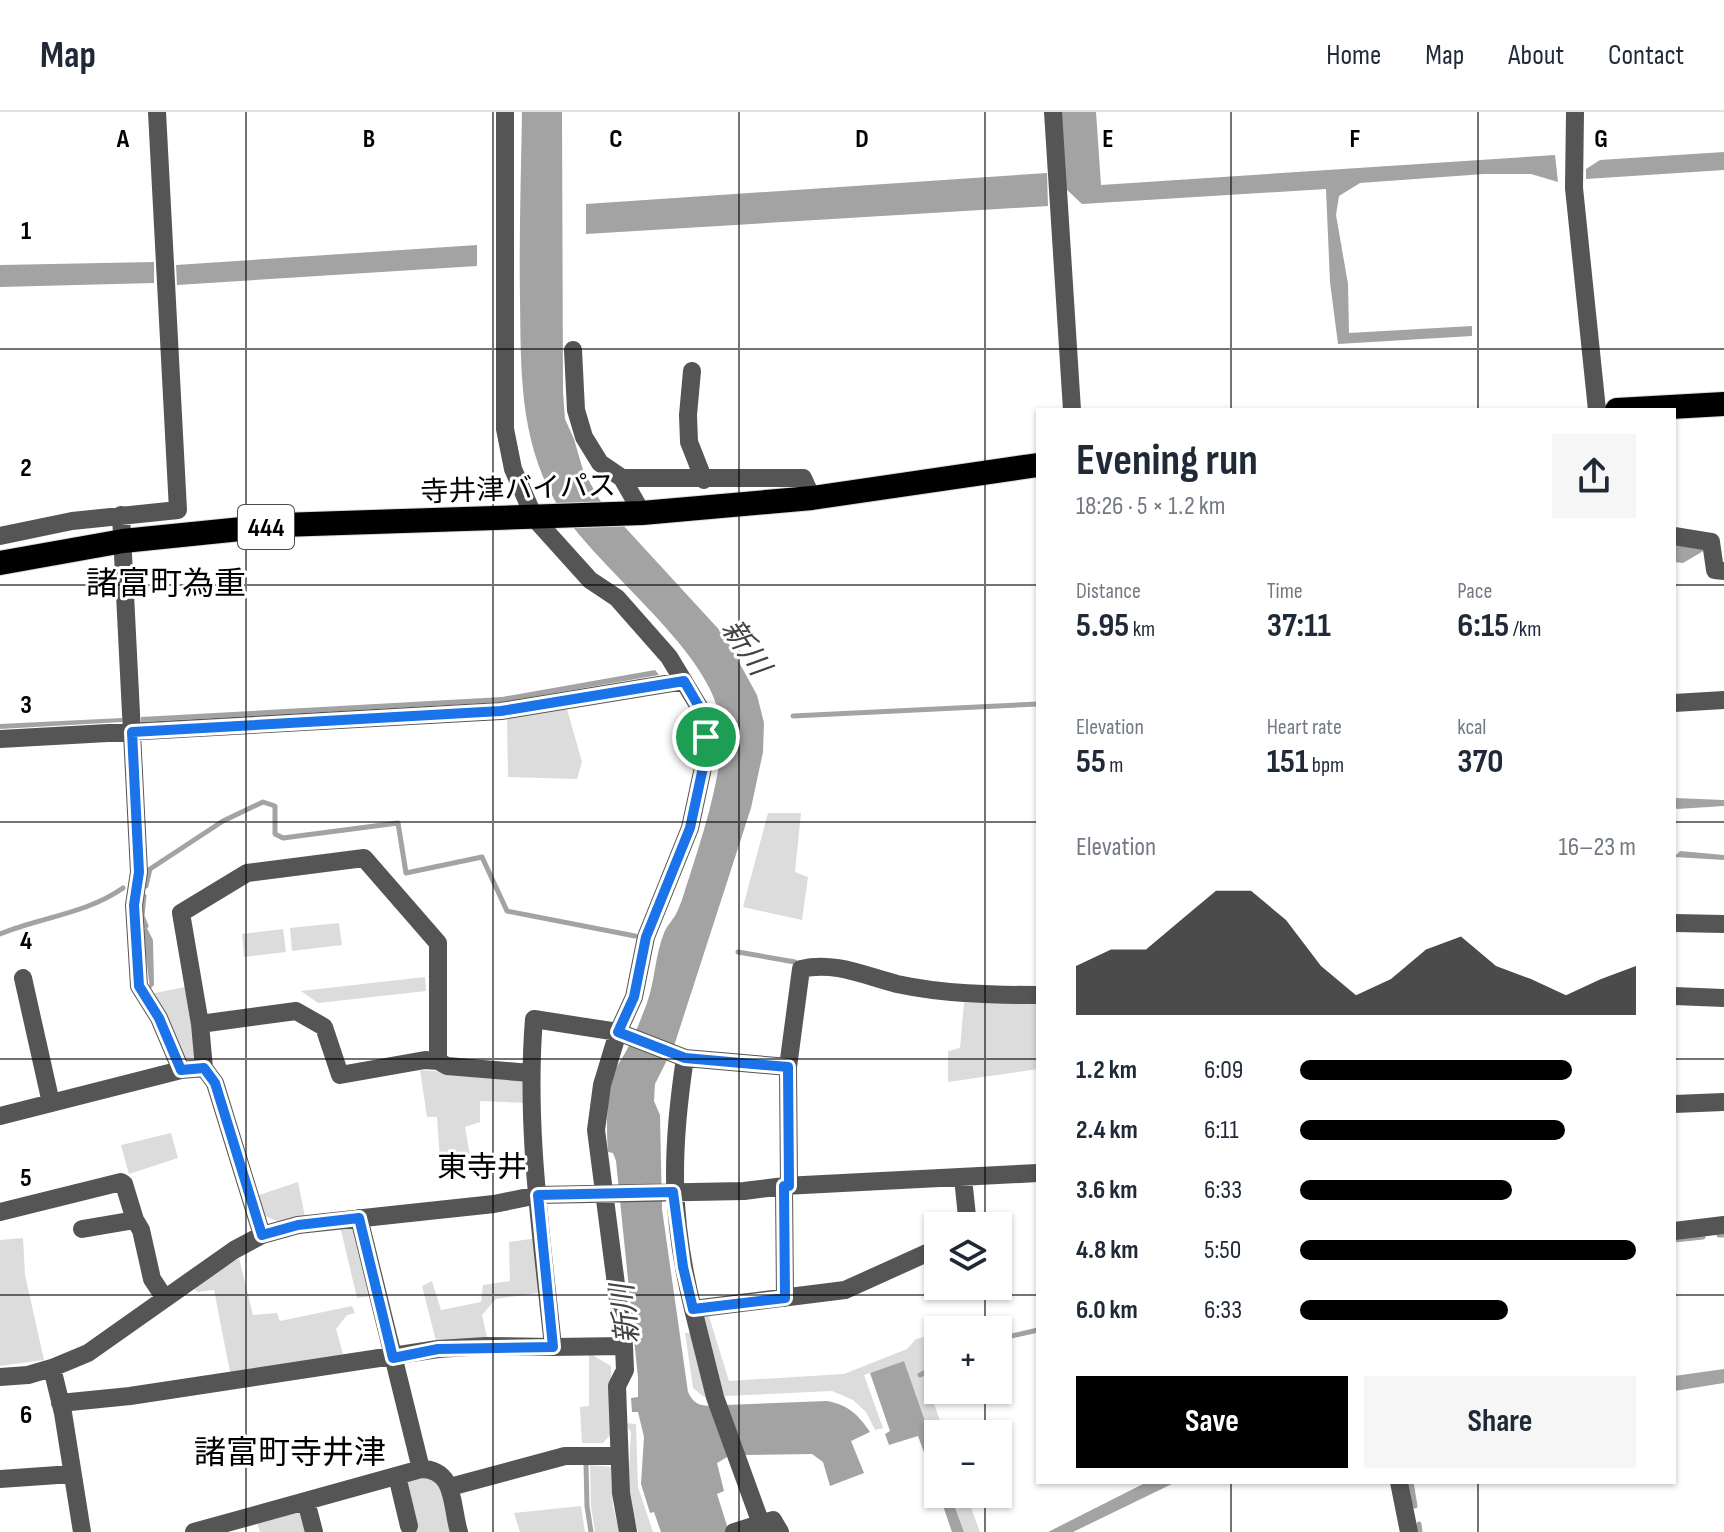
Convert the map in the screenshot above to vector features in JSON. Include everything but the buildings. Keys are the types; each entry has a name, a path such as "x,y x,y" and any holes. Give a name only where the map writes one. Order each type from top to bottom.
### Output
{"highway":[{"path":"1653,408 1724,404"},
{"name":"寺井津バイパス","path":"0,563 123,541 281,525 535,519 812,498 1036,465"}],"street":[{"path":"0,536 121,515 178,510 157,112"},
{"path":"505,112 505,429 513,469 535,519 590,580 617,598 669,657 701,710 706,737 704,763 690,828 646,937 634,997 602,1085 596,1130 624,1346 625,1370 617,1386 621,1493 628,1532"},
{"path":"1053,112 1072,408"},
{"path":"1575,112 1574,188 1597,408"},
{"path":"573,350 576,410 584,437 600,463 622,478 642,513"},
{"path":"692,371 689,442 704,480"},
{"path":"622,478 803,478 812,498"},
{"path":"121,515 139,872 134,905 139,986 159,1018 181,1070"},
{"path":"1676,536 1711,542 1715,570 1724,571"},
{"path":"0,739 501,711 684,681"},
{"path":"1676,703 1724,700"},
{"path":"262,1235 215,1083 204,1068 200,1024 181,913 247,873 364,858 438,943 438,1061"},
{"path":"1676,923 1724,924"},
{"path":"785,1298 788,1067 801,969 816,965 859,971 897,984 963,993 1036,995"},
{"path":"23,978 51,1103"},
{"path":"1676,996 1724,998"},
{"path":"200,1024 296,1011 324,1027 340,1075 425,1060 438,1061 447,1066 530,1073"},
{"path":"553,1347 530,1073 534,1019 620,1032 682,1057 788,1067"},
{"path":"682,1057 675,1123 673,1192 683,1267 715,1397 762,1527"},
{"path":"0,1116 181,1070 204,1068"},
{"path":"1676,1104 1724,1102"},
{"path":"0,1377 28,1375 88,1353 234,1250 262,1235 298,1225 494,1204 538,1195 744,1191 1036,1173"},
{"path":"963,1178 967,1212"},
{"path":"0,1212 121,1182 141,1230 152,1279 164,1297"},
{"path":"359,1218 421,1469"},
{"path":"82,1229 135,1220"},
{"path":"1676,1231 1724,1225"},
{"path":"693,1309 845,1290 924,1254"},
{"path":"60,1403 130,1396 438,1349 624,1346"},
{"path":"52,1368 82,1532"},
{"path":"450,1487 565,1456 619,1456"},
{"path":"194,1532 248,1525 306,1501 421,1469 432,1469 445,1476 450,1487 459,1532"},
{"path":"0,1479 72,1474"},
{"path":"397,1476 409,1526"},
{"path":"1399,1484 1409,1532"},
{"path":"306,1501 314,1532"},
{"path":"735,1532 762,1527 773,1520 780,1532"}],"shaded area":[{"path":"522,112 562,112 563,391 565,419 583,470 599,499 724,635 757,695 764,723 763,752 751,808 674,1046 655,1084 654,1101 660,1115 662,1209 688,1392 697,1403 711,1406 729,1456 717,1463 724,1491 717,1494 729,1532 661,1532 654,1512 650,1513 641,1484 644,1437 638,1412 632,1412 631,1398 638,1397 638,1378 616,1161 613,1153 608,1152 607,1130 609,1094 615,1072 647,1003 661,941 676,915 706,823 720,761 721,725 713,696 697,667 675,638 572,525 554,499 534,451 524,402 521,351"},
{"path":"1061,112 1096,112 1101,185 1555,155 1558,182 1531,174 1484,174 1360,183 1339,196 1336,215 1348,284 1349,333 1472,326 1472,336 1338,344 1330,282 1326,189 1082,204 1065,188"},
{"path":"1724,152 1724,170 1586,179 1586,169 1600,160"},
{"path":"1047,173 1048,206 586,234 586,204"},
{"path":"477,245 477,266 177,285 176,265"},
{"path":"154,262 154,283 0,287 0,265"},
{"path":"1676,544 1705,550 1683,563 1676,562"},
{"path":"655,670 659,675 503,702 141,722 141,717 502,697"},
{"path":"567,709 582,762 577,779 508,777 507,716"},
{"path":"122,718 122,722 0,729 0,724"},
{"path":"1676,798 1724,800 1724,806 1677,809"},
{"path":"768,813 801,813 795,872 808,877 802,920 743,907"},
{"path":"1680,851 1724,855 1724,860 1676,857"},
{"path":"339,923 342,945 292,951 290,928"},
{"path":"146,926 153,940 154,985 150,989 143,932"},
{"path":"283,929 286,952 244,957 242,934"},
{"path":"425,977 426,991 318,1003 301,991"},
{"path":"185,987 199,1061 183,1063 150,994"},
{"path":"964,1003 1036,1003 1036,1069 948,1082 948,1051 960,1048"},
{"path":"420,1070 526,1078 526,1103 480,1101 480,1122 465,1127 470,1155 440,1160 437,1117 427,1117"},
{"path":"171,1133 178,1158 129,1174 121,1145"},
{"path":"298,1182 305,1217 279,1222 265,1216 256,1196"},
{"path":"355,1223 373,1296 357,1298 340,1226"},
{"path":"23,1238 25,1275 44,1360 0,1366 0,1240"},
{"path":"538,1238 543,1292 496,1299 482,1315 488,1342 437,1345 422,1286 432,1281 441,1310 481,1302 483,1285 510,1281 509,1242"},
{"path":"239,1258 253,1315 277,1313 280,1321 352,1306 355,1313 347,1315 336,1329 345,1361 231,1377 214,1290 197,1292 193,1287"},
{"path":"707,1310 729,1381 844,1374 907,1349 916,1339 924,1337 924,1404 934,1404 940,1420 925,1420 904,1361 864,1375 883,1428 875,1430 866,1412 853,1400 832,1391 704,1397 693,1388 685,1333 701,1333 702,1312"},
{"path":"589,1353 611,1366 612,1433 603,1443 582,1443 580,1407 589,1406"},
{"path":"904,1361 925,1420 924,1452 918,1436 889,1445 885,1434 890,1431 870,1373"},
{"path":"1724,1369 1724,1383 1676,1391 1676,1376"},
{"path":"827,1401 852,1411 870,1432 851,1441 864,1473 830,1486 823,1462 812,1454 743,1455 725,1405"},
{"path":"625,1423 636,1424 638,1487 653,1532 638,1532 628,1490 631,1432"},
{"path":"590,1465 611,1467 613,1506 619,1532 595,1532"},
{"path":"426,1473 441,1483 453,1532 400,1532 415,1527 405,1479"},
{"path":"1143,1484 1172,1484 1073,1532 1048,1532"},
{"path":"581,1506 585,1532 520,1532 514,1513"},
{"path":"944,1508 955,1508 964,1532 952,1532"},
{"path":"955,1508 971,1508 980,1532 964,1532"},
{"path":"302,1511 308,1532 260,1532 257,1523"}],"waterway":[{"path":"793,716 1036,704"},
{"path":"146,886 150,869 223,821 263,802 275,806 275,834 283,838 398,823 406,873 482,857 507,911 635,936"},
{"path":"0,934 94,904 123,888"},
{"path":"144,896 142,916 146,926"},
{"path":"738,952 795,962"},
{"path":"1719,1235 1724,1235"},
{"path":"1676,1240 1703,1237"},
{"path":"1012,1336 1036,1330"},
{"path":"920,1375 924,1373"},
{"path":"586,1464 591,1532"},
{"path":"1411,1484 1415,1506"},
{"path":"1419,1524 1420,1532"}],"district":[{"name":"諸富町為重","path":"166,583"},
{"name":"東寺井","path":"482,1167"},
{"name":"諸富町寺井津","path":"290,1452"}],"route":[{"path":"684,681 701,710 706,737 704,763 690,828 646,937 634,997 618,1032 685,1058 788,1067 789,1186 784,1186 785,1298 693,1309 683,1267 673,1192 538,1195 553,1347 438,1349 393,1358 359,1218 298,1225 262,1235 215,1083 204,1068 181,1070 159,1018 139,986 134,905 139,872 132,732 501,711 684,681"}],"water label":[{"name":"新川","path":"746,647"},
{"name":"新川","path":"625,1314"}]}
